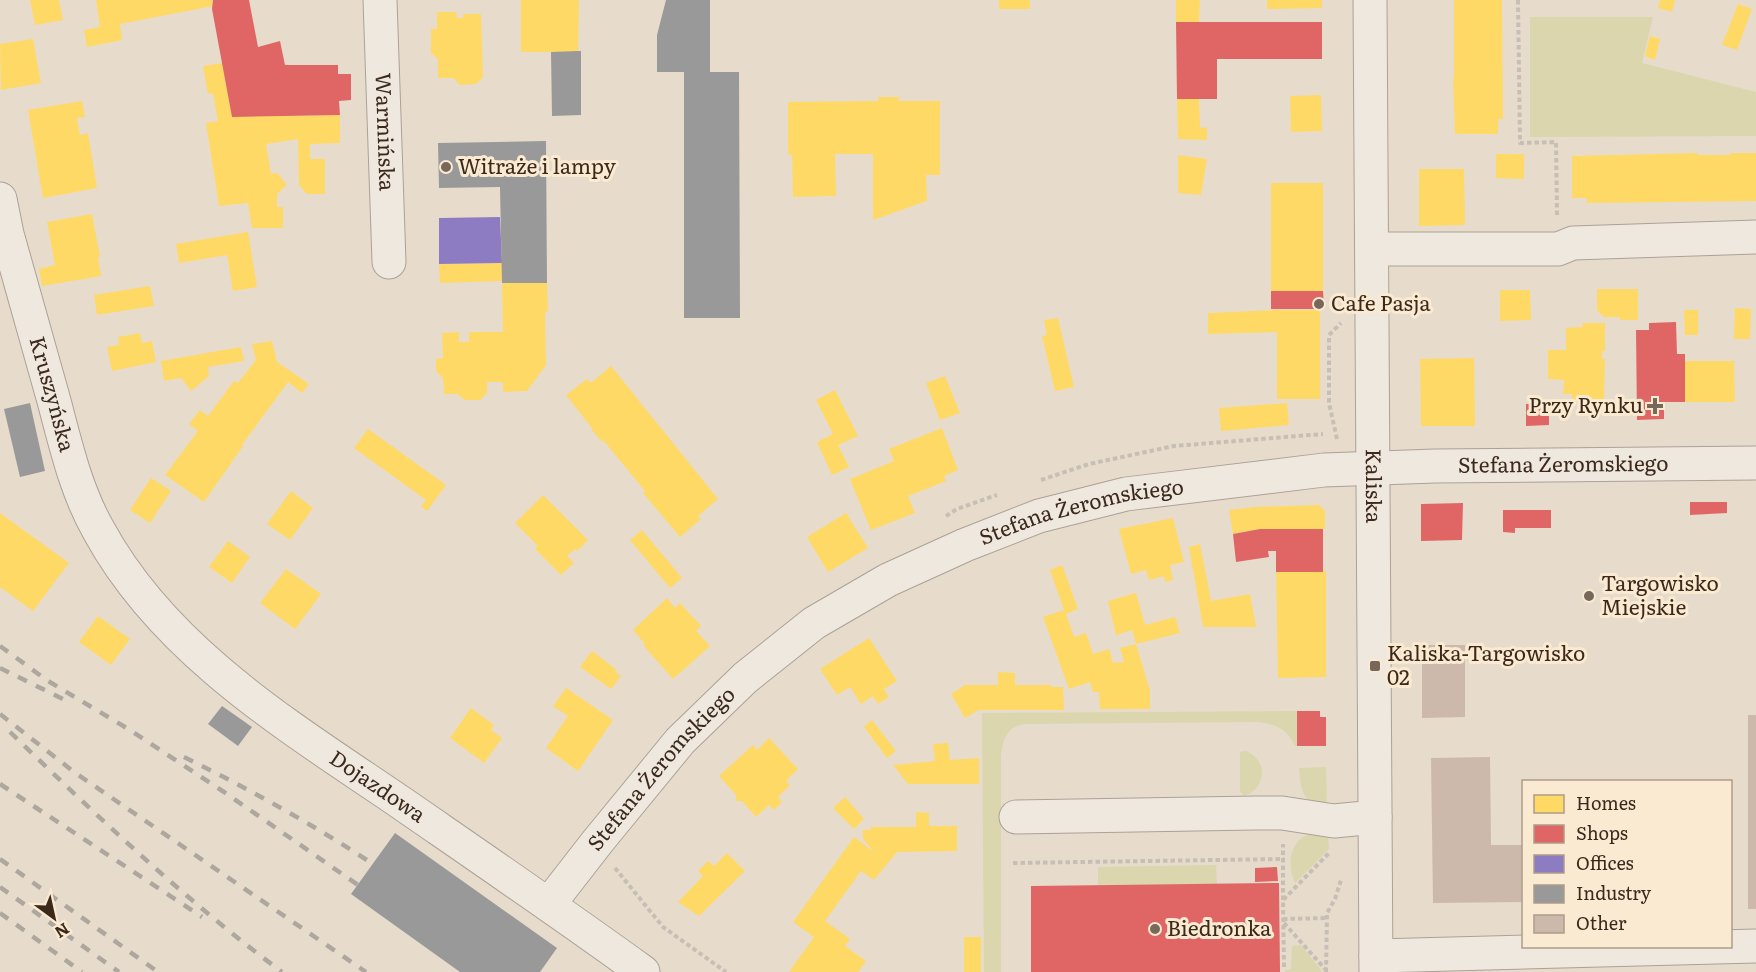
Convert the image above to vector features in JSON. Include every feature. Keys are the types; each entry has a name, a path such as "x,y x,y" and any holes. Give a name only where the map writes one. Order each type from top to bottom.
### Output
{"street":[{"name":"Warmińska","path":"380,0 389,262"},
{"name":"Kaliska","path":"1370,0 1376,964"},
{"name":"Kruszyńska","path":"0,200 7,234 75,480 98,531 130,580"},
{"path":"1372,249 1558,249 1573,243 1756,237"},
{"name":"Stefana Żeromskiego","path":"549,904 680,741 745,678 814,623 888,580 965,545 1039,516 1126,494 1324,470 1374,467 1756,463"},
{"name":"Dojazdowa","path":"130,580 172,629 225,677 282,722 549,904 643,972"},
{"path":"1016,817 1282,813 1334,821 1375,818"},
{"path":"1732,947 1756,946"},
{"path":"1376,964 1714,948"}],"path":[{"path":"1518,0 1520,143 1556,142 1557,220"},
{"path":"1282,813 1284,967"},
{"path":"592,848 612,865 663,927 726,972"},
{"path":"1283,900 1334,848"},
{"path":"1013,863 1284,860"},
{"path":"1283,920 1327,918"},
{"path":"1283,920 1326,969"}],"shaded area":[{"path":"1530,17 1653,17 1642,63 1756,92 1756,136 1530,137"},
{"path":"1297,711 1297,746 1281,729 1259,722 1026,724 1019,725 1010,731 1003,745 1001,757 1001,972 984,972 982,713"},
{"path":"1246,751 1258,761 1262,774 1257,787 1244,796 1240,791 1240,752"},
{"path":"1326,767 1327,806 1312,802 1304,795 1299,768"},
{"path":"1314,833 1328,833 1329,849 1295,883 1291,868 1292,852 1300,840"},
{"path":"1216,865 1217,884 1098,885 1098,867"},
{"path":"1301,945 1321,972 1285,972 1291,969 1292,946"}],"building: Homes":[{"path":"30,0 59,0 63,20 35,25"},
{"path":"96,0 212,0 213,6 120,24 122,40 87,47 84,30 100,27"},
{"path":"521,0 579,0 578,52 521,52"},
{"path":"999,0 1030,0 1030,9 999,9"},
{"path":"1176,0 1200,0 1199,22 1176,22"},
{"path":"1267,0 1322,0 1322,8 1267,9"},
{"path":"1454,0 1502,0 1503,119 1498,119 1498,134 1455,134"},
{"path":"1660,0 1675,0 1672,12 1658,8"},
{"path":"1738,4 1752,9 1737,50 1722,45"},
{"path":"437,12 456,12 457,18 463,18 463,14 481,14 483,77 476,84 460,85 453,78 438,78 438,59 431,53 431,29 437,29"},
{"path":"1650,36 1660,39 1655,60 1645,56"},
{"path":"33,39 41,83 1,90 0,44"},
{"path":"222,63 232,117 340,115 340,143 310,144 310,159 325,159 325,194 307,194 299,185 298,139 266,144 271,174 277,173 287,185 277,194 277,207 283,207 283,228 252,228 248,203 219,206 206,123 218,121 213,93 208,94 203,66"},
{"path":"1321,95 1322,131 1291,132 1290,96"},
{"path":"878,97 899,97 899,101 940,101 940,175 926,175 927,201 873,220 873,154 835,154 836,196 793,197 792,155 788,154 788,102 879,101"},
{"path":"1177,99 1199,99 1200,128 1207,127 1207,140 1178,139"},
{"path":"82,101 85,117 77,118 80,135 88,133 97,188 43,198 28,110"},
{"path":"1697,153 1698,155 1730,155 1730,153 1756,153 1756,201 1587,203 1587,198 1572,198 1572,156"},
{"path":"1496,154 1524,154 1524,179 1496,178"},
{"path":"1178,155 1207,159 1201,195 1178,193"},
{"path":"1419,169 1464,169 1465,225 1419,226"},
{"path":"1271,183 1323,183 1323,291 1271,291"},
{"path":"92,214 101,276 42,286 39,269 55,265 47,222"},
{"path":"248,232 257,287 233,291 227,255 179,263 176,244"},
{"path":"502,263 502,281 440,283 439,264"},
{"path":"502,283 547,283 546,365 527,391 503,392 503,382 487,382 487,393 480,400 465,400 457,394 444,394 443,378 436,371 436,359 443,358 442,333 459,332 459,342 469,342 469,332 503,332"},
{"path":"150,286 154,306 97,315 94,295"},
{"path":"1597,289 1638,289 1638,320 1604,317 1597,310"},
{"path":"1500,290 1530,290 1531,320 1500,321"},
{"path":"1735,308 1751,309 1750,339 1734,339"},
{"path":"1320,310 1320,399 1277,399 1277,332 1208,334 1208,313"},
{"path":"1684,310 1698,310 1698,335 1685,335"},
{"path":"1058,318 1074,387 1055,391 1042,336 1047,335 1044,320"},
{"path":"1583,323 1605,323 1605,351 1602,351 1602,359 1605,359 1604,402 1572,402 1572,394 1563,394 1564,380 1548,379 1548,350 1566,350 1566,328 1582,327"},
{"path":"140,333 142,343 152,341 156,362 112,371 107,347 119,345 118,337"},
{"path":"272,341 277,362 309,384 302,393 288,382 204,502 165,475 198,431 189,424 200,410 208,416 234,381 238,383 256,360 252,344"},
{"path":"241,347 244,361 208,367 209,376 191,391 181,378 164,381 161,361"},
{"path":"1474,358 1475,426 1421,426 1420,359"},
{"path":"1685,361 1734,361 1735,402 1685,402"},
{"path":"611,366 718,499 698,516 701,519 680,537 566,395 587,379 591,383"},
{"path":"945,376 960,413 940,420 926,383"},
{"path":"835,390 858,436 838,445 849,467 832,475 817,442 833,434 816,400"},
{"path":"1287,403 1289,425 1221,431 1219,408"},
{"path":"942,428 958,470 944,476 946,481 908,496 915,513 871,530 850,479 894,461 889,449"},
{"path":"368,429 446,485 427,511 421,506 426,500 354,448"},
{"path":"151,478 171,491 150,523 130,510"},
{"path":"291,491 313,508 290,540 267,524"},
{"path":"543,495 588,540 577,551 575,549 567,556 574,563 561,575 535,549 538,546 515,523"},
{"path":"1319,505 1325,511 1325,529 1260,529 1233,534 1229,510"},
{"path":"0,513 69,563 33,611 0,587"},
{"path":"846,513 868,548 828,572 807,537"},
{"path":"1173,518 1184,562 1170,565 1173,580 1165,582 1164,576 1149,580 1146,570 1131,574 1119,529"},
{"path":"642,530 682,578 670,588 630,540"},
{"path":"228,541 250,557 232,583 209,567"},
{"path":"1200,544 1211,601 1250,594 1256,627 1203,627 1189,547"},
{"path":"1062,565 1078,609 1066,614 1074,637 1086,633 1093,654 1109,649 1113,663 1124,662 1120,648 1136,644 1150,691 1150,709 1100,709 1099,692 1093,692 1090,682 1069,689 1043,617 1064,610 1050,570"},
{"path":"286,569 321,594 295,629 260,603"},
{"path":"1326,571 1326,677 1278,678 1276,572"},
{"path":"1136,593 1145,625 1175,617 1180,633 1136,644 1132,630 1116,635 1108,601"},
{"path":"667,598 675,608 680,603 701,626 696,631 710,646 673,679 633,630"},
{"path":"98,616 130,639 111,665 79,642"},
{"path":"869,638 897,681 884,689 889,697 878,704 873,696 861,704 850,687 837,695 820,669"},
{"path":"592,651 617,670 615,672 621,676 611,689 580,667"},
{"path":"998,672 1015,673 1015,685 1063,687 1064,710 979,710 965,718 951,694 965,685 998,685"},
{"path":"566,688 613,720 578,771 546,748 568,716 553,706"},
{"path":"471,708 494,725 491,730 502,738 484,763 450,738"},
{"path":"872,720 896,751 887,758 864,727"},
{"path":"769,738 798,769 786,781 790,785 778,797 782,802 774,810 769,805 756,817 742,801 736,801 736,795 719,776 753,745 757,750"},
{"path":"948,743 950,760 979,758 979,784 908,784 893,765 935,761 933,744"},
{"path":"845,797 864,819 854,829 833,808"},
{"path":"916,812 929,813 929,826 957,826 957,851 897,852 874,880 861,871 825,921 850,939 845,946 866,961 858,972 789,972 814,937 793,922 854,837 874,852 863,839 863,830 871,830 871,827 916,827"},
{"path":"727,853 745,871 699,916 678,902 703,876 698,871 708,861 714,866"},
{"path":"964,937 981,937 981,972 964,972"}],"building: Shops":[{"path":"213,0 249,0 258,47 280,41 285,65 338,65 338,74 351,74 351,100 339,101 340,115 232,117 212,9"},
{"path":"1176,22 1322,22 1322,59 1217,59 1217,99 1177,99"},
{"path":"1271,291 1323,291 1324,309 1271,309"},
{"path":"1676,322 1677,354 1685,354 1685,402 1664,402 1664,419 1637,420 1636,330 1649,330 1649,323"},
{"path":"1549,403 1549,425 1526,426 1526,404"},
{"path":"1690,502 1727,502 1727,513 1690,515"},
{"path":"1463,503 1462,540 1421,541 1421,504"},
{"path":"1503,510 1551,510 1551,528 1515,528 1515,533 1503,532"},
{"path":"1260,529 1323,529 1323,572 1276,572 1276,551 1268,551 1269,557 1236,562 1233,534"},
{"path":"1297,711 1320,711 1320,717 1326,717 1326,746 1297,746"},
{"path":"1277,867 1278,881 1255,882 1255,868"},
{"name":"Biedronka","path":"1279,883 1280,972 1031,972 1031,886"}],"building: Offices":[{"path":"500,217 502,263 439,264 439,218"}],"building: Industry":[{"path":"666,0 710,0 710,72 739,72 740,318 684,318 684,72 657,72 657,35"},
{"path":"581,51 581,115 552,116 551,52"},
{"path":"546,141 547,283 502,283 500,187 439,188 438,143"},
{"path":"30,403 45,471 20,477 4,409"},
{"path":"222,706 252,727 238,746 208,724"},
{"path":"395,833 557,948 540,972 460,972 351,894"}],"building: Other":[{"path":"1422,645 1465,645 1465,717 1422,718"},
{"path":"1748,715 1756,715 1756,909 1748,909"},
{"path":"1490,757 1491,845 1522,845 1522,902 1433,903 1431,758"}],"railway":[{"path":"0,646 48,681 130,730 224,792 358,885"},
{"path":"0,668 67,701"},
{"path":"0,714 74,772 366,972"},
{"path":"10,732 176,887 282,972"},
{"path":"184,757 280,807 373,864"},
{"path":"0,784 202,917"},
{"path":"0,859 158,972"},
{"path":"0,887 119,972"},
{"path":"0,913 82,972"}],"place":[{"name":"Witraże i lampy","path":"446,167"},
{"name":"Cafe Pasja","path":"1319,304"},
{"name":"Przy Rynku","path":"1655,406"},
{"name":"Targowisko Miejskie","path":"1589,596"},
{"name":"Kaliska-Targowisko 02","path":"1375,666"},
{"name":"Biedronka","path":"1155,929"}]}
